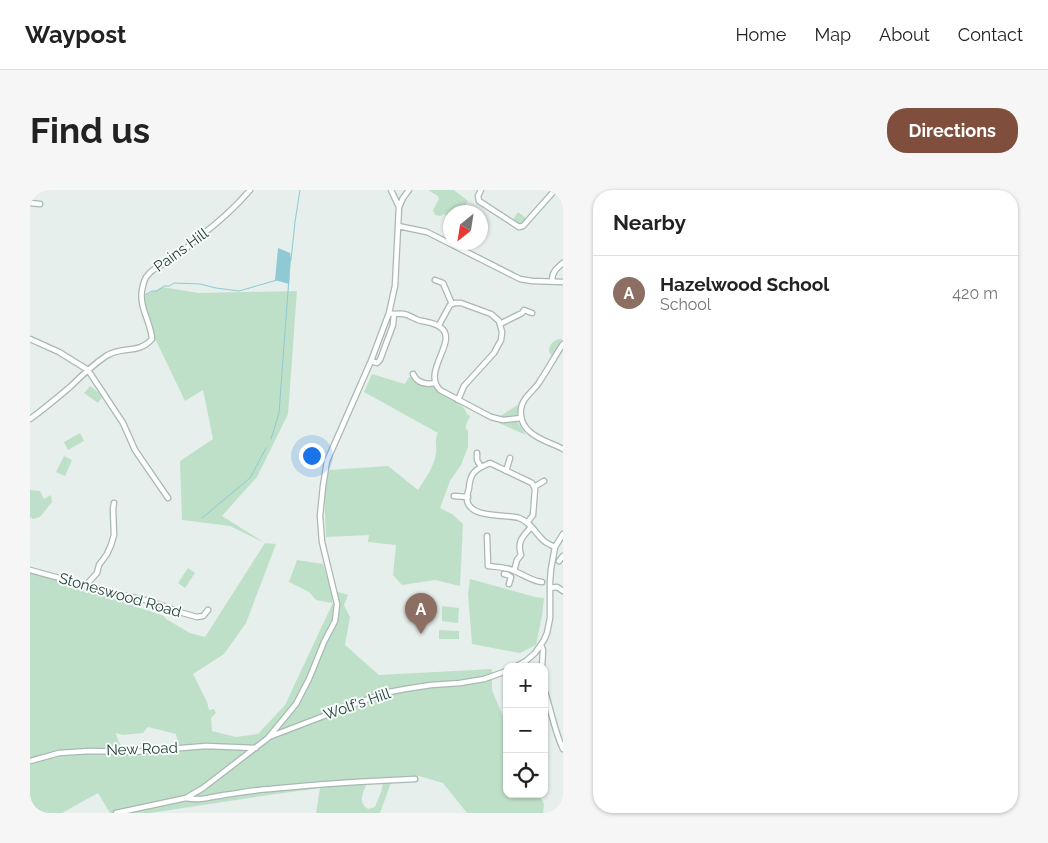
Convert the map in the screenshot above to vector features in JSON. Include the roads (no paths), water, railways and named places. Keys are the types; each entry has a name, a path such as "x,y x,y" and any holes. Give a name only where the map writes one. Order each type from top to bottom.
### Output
{"street":[{"name":"Pains Hill","path":"30,419 53,402 107,355 118,351 140,348 148,344 152,339 152,334 142,307 142,292 146,276 158,266 174,258 218,223 250,190"},
{"path":"481,190 478,196 479,201 519,227 523,226 555,190"},
{"path":"116,813 186,798 203,788 268,738 296,704 309,679 335,621 337,604 323,545 320,516 327,461 391,314 395,286 399,207 407,192 392,192 399,207"},
{"path":"30,203 40,204"},
{"path":"398,226 427,232 520,279 563,282"},
{"path":"552,281 553,273 563,263"},
{"path":"436,280 443,283 452,304"},
{"path":"439,326 448,307 452,304 461,303 490,314 500,324 502,336 496,350 464,386 458,400"},
{"path":"500,324 522,313 524,310 532,314"},
{"path":"391,314 403,314 443,329 446,338 434,376 435,383 440,390 491,417 503,420 521,418"},
{"path":"371,361 377,363 380,360 393,325 391,314"},
{"path":"30,339 59,352 88,370 123,423 135,450 168,498"},
{"path":"563,344 538,384 525,399 521,418 525,427 532,434 563,449"},
{"path":"413,374 416,379 425,384 435,383"},
{"path":"477,453 477,460 481,467"},
{"path":"506,471 510,458"},
{"path":"527,523 533,515 535,489 532,483 490,463 474,472 470,479 467,500 470,507 475,511 519,518 527,523 543,541 555,547"},
{"path":"534,487 544,481"},
{"path":"454,496 468,497"},
{"path":"86,585 96,573 111,545 114,535 114,503"},
{"path":"509,572 521,556 522,538 531,527"},
{"path":"522,663 535,653 547,633 550,618 551,569 555,547 563,535"},
{"path":"487,536 488,566 528,577 536,582 542,582"},
{"path":"559,561 563,556"},
{"name":"Stoneswood Road","path":"30,570 150,601 197,617 203,616 208,610"},
{"path":"509,572 511,577 509,584"},
{"path":"550,588 557,587 563,591"},
{"path":"541,645 543,650 542,663"},
{"name":"Wolf's Hill","path":"268,738 384,693 484,679 503,672"},
{"path":"548,699 557,736 563,749"},
{"name":"New Road","path":"30,761 59,753 90,751 133,752 206,746 256,748"},
{"path":"186,798 204,800 224,795 270,789 341,782 415,778"}],"water":[{"path":"278,248 290,253 289,284 275,280"}],"waterway":[{"path":"291,260 300,190"},
{"path":"271,439 279,413 289,278"},
{"path":"143,296 174,283 200,284 239,291 277,280"},
{"path":"202,518 250,478 266,448"}],"place":[{"name":"Hazelwood School","path":"421,634"}]}
